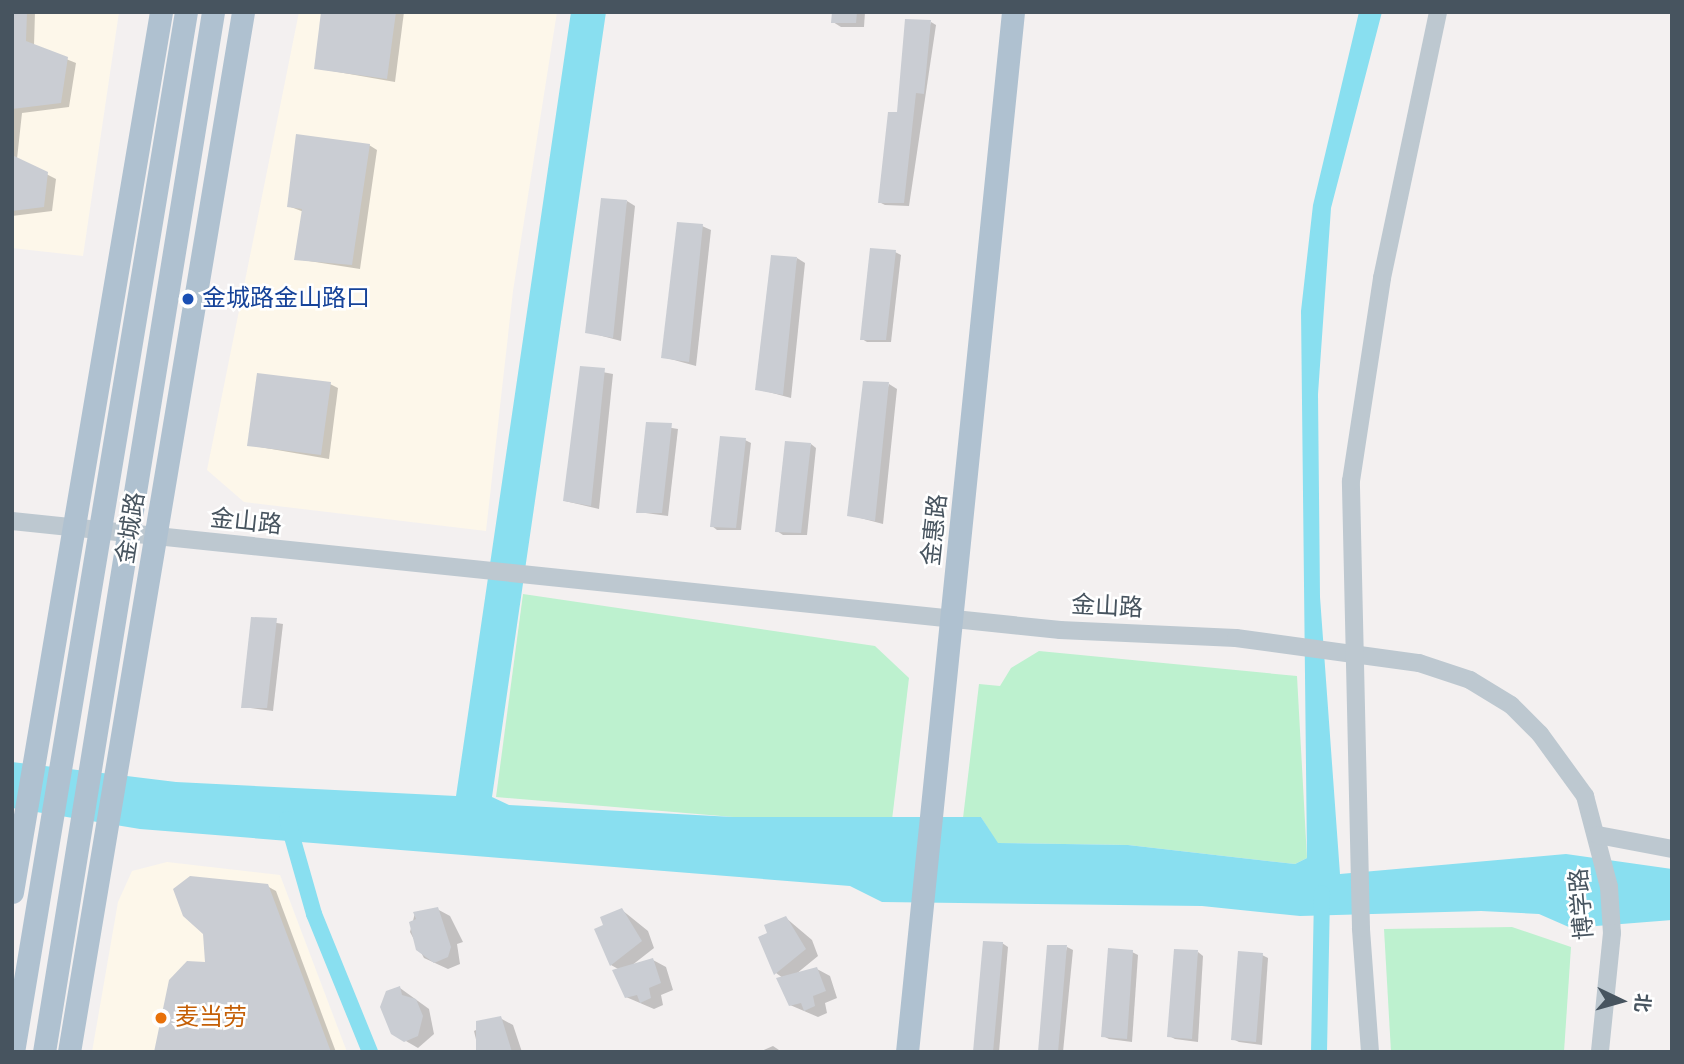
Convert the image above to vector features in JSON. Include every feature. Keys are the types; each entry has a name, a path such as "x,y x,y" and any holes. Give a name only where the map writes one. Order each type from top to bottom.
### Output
{"main road":[{"name":"金城路","path":"13,1052 63,759 120,242 161,12"},
{"name":"金城路","path":"12,892 33,758 89,529 186,12"},
{"name":"金城路","path":"46,1047 131,534 213,12"},
{"name":"金惠路","path":"907,1052 1013,12"},
{"name":"金城路","path":"69,1052 242,23"},
{"path":"197,114 242,23"},
{"path":"120,242 163,137"},
{"path":"71,896 107,831"}],"street":[{"path":"1370,1052 1361,928 1349,651 1351,481 1382,278 1438,12"},
{"name":"金山路","path":"12,521 953,617 1349,651 1457,676 1511,705 1567,766 1599,841"},
{"path":"1599,841 1672,849"},
{"name":"博学路","path":"1599,841 1612,933 1600,1052"}],"shaded area":[{"path":"12,12 119,12 83,256 12,248"},
{"path":"299,12 557,12 513,291 486,531 244,502 207,470"},
{"path":"167,862 280,875 347,1052 92,1052 118,902 132,871"}],"green space":[{"path":"523,594 875,646 909,678 892,820 733,817 496,797"},
{"path":"1039,651 1297,676 1307,858 1295,864 1128,845 997,843 981,817 963,818 979,684 1000,686 1011,668"},
{"path":"1512,927 1571,947 1564,1052 1391,1052 1384,929"}],"water":[{"path":"571,12 606,12 492,797 509,805 733,817 981,817 998,843 1128,845 1295,864 1307,858 1301,311 1313,205 1359,12 1382,12 1331,208 1318,394 1320,597 1340,874 1566,854 1672,869 1672,920 1571,928 1539,914 1481,911 1300,916 1202,906 882,902 850,886 140,829 12,808 12,762 176,782 456,796"}],"building":[{"path":"12,12 27,12 26,41 68,57 61,103 12,109"},
{"path":"321,12 396,12 387,79 314,69"},
{"path":"832,12 857,12 856,23 831,23"},
{"path":"905,19 931,20 924,94 916,93 904,203 878,203 888,112 897,112"},
{"path":"296,134 370,144 352,265 294,260 302,209 287,207"},
{"path":"12,155 48,172 44,207 12,211"},
{"path":"601,198 627,200 613,338 585,333"},
{"path":"677,222 703,224 689,362 661,358"},
{"path":"870,248 896,250 886,340 860,340"},
{"path":"771,255 797,257 783,395 755,390"},
{"path":"580,366 605,368 591,506 563,501"},
{"path":"257,373 331,382 321,455 247,446"},
{"path":"863,381 889,382 875,521 847,516"},
{"path":"646,422 672,423 662,513 636,513"},
{"path":"720,436 746,438 736,528 710,527"},
{"path":"785,441 811,443 801,533 775,532"},
{"path":"251,617 277,618 267,708 241,708"},
{"path":"190,876 268,884 331,1052 154,1052 169,980 187,961 205,962 203,934 183,916 173,889"},
{"path":"438,907 451,947 448,957 434,963 416,950 409,922 416,919 413,912"},
{"path":"622,908 642,941 610,966 594,929 603,925 600,917"},
{"path":"786,916 806,949 774,975 758,937 767,933 764,925"},
{"path":"983,941 1003,942 993,1052 973,1052"},
{"path":"1047,945 1067,945 1058,1052 1038,1052"},
{"path":"1108,948 1133,950 1127,1039 1101,1037"},
{"path":"1174,949 1198,950 1192,1039 1167,1037"},
{"path":"1238,951 1263,953 1256,1042 1231,1040"},
{"path":"653,958 661,983 649,988 651,998 640,1003 637,995 625,998 612,970"},
{"path":"817,967 826,991 813,996 815,1006 804,1011 801,1003 789,1006 776,978"},
{"path":"400,986 402,995 416,999 423,1016 418,1036 404,1042 391,1034 380,1007 386,991"},
{"path":"501,1016 512,1052 476,1052 476,1021"}],"waterway":[{"path":"287,819 314,914 370,1052"},
{"path":"1319,1052 1322,893"}],"place":[{"name":"金城路金山路口","path":"188,299"},
{"name":"麦当劳","path":"161,1018"}]}
